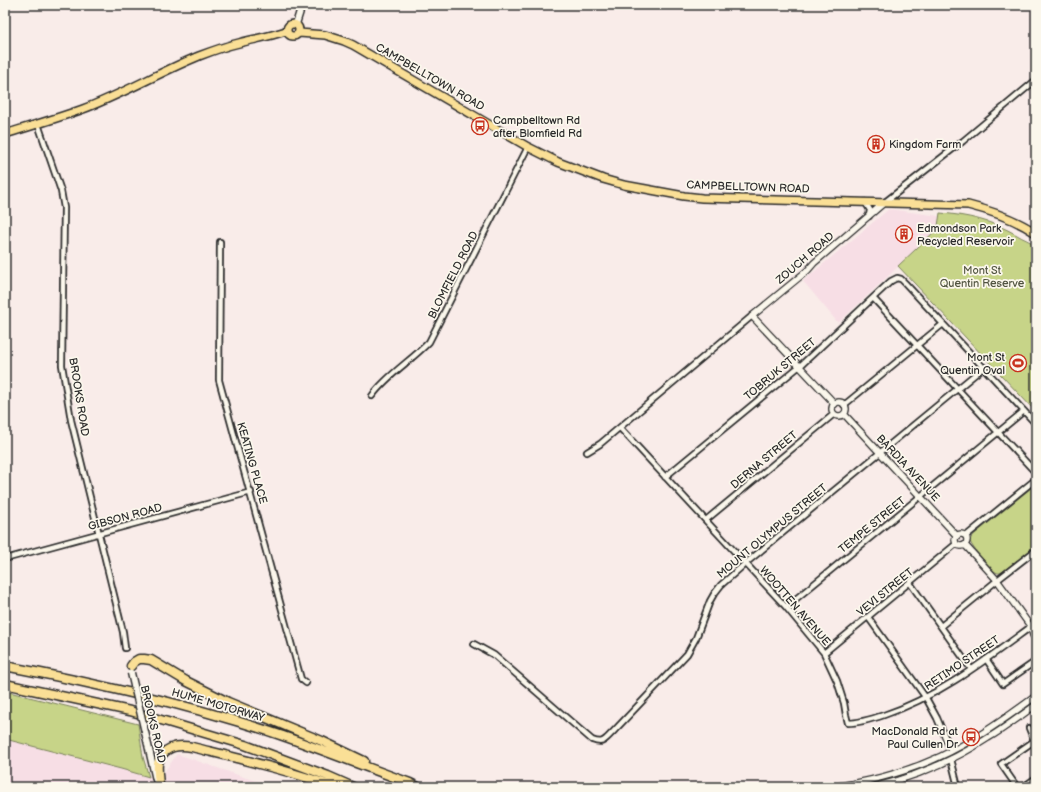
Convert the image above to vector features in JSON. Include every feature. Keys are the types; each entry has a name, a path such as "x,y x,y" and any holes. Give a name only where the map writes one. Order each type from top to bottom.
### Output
{"highway":[{"path":"131,670 135,661 141,659 151,660 223,700 322,741 414,785"},
{"name":"HUME MOTORWAY","path":"5,666 57,676 148,697 226,718 283,736 414,785"},
{"path":"5,684 130,711 151,717 245,745 353,787"},
{"path":"158,787 158,767 161,757 169,749 175,746 181,746 192,747 258,763 335,787"}],"main road":[{"path":"286,31 291,36 298,33 298,27 296,24 302,5"},
{"path":"286,31 289,24 296,24"},
{"path":"5,134 83,109 205,54 238,43 275,35 286,31"},
{"name":"CAMPBELLTOWN ROAD","path":"298,33 325,35 353,45 528,147 558,162 603,179 635,187 684,196 722,199 968,205 1012,219 1036,233"},
{"name":"BROOKS ROAD","path":"131,670 158,787"}],"street":[{"name":"ZOUCH ROAD","path":"587,452 620,428 808,270 814,263 885,202 963,141 1036,80"},
{"name":"BROOKS ROAD","path":"38,124 61,191 64,208 62,365 70,420 124,634 125,648"},
{"name":"BLOMFIELD ROAD","path":"372,396 379,386 429,342 528,147"},
{"path":"865,202 870,210 869,216"},
{"name":"KEATING PLACE","path":"220,242 219,380 301,678 306,683"},
{"name":"TOBRUK STREET","path":"665,477 796,368 800,367 894,279 901,279 943,324"},
{"path":"873,298 1036,473"},
{"path":"752,316 835,404"},
{"path":"835,404 844,404 850,401 943,324 1036,424"},
{"name":"MOUNT OLYMPUS STREET","path":"474,644 494,655 592,740 602,742 688,654 714,594 721,585 984,367"},
{"path":"835,404 833,408 834,414 840,416 844,414 846,408 844,404"},
{"name":"TEMPE STREET","path":"786,607 1024,411"},
{"name":"DERNA STREET","path":"706,520 834,414"},
{"name":"BARDIA AVENUE","path":"844,414 956,536"},
{"name":"WOOTTEN AVENUE","path":"620,428 786,607 824,653 837,681 848,723"},
{"path":"966,536 1036,479"},
{"name":"GIBSON ROAD","path":"5,559 251,492"},
{"path":"965,545 960,546 956,544 955,539 956,536 960,534 966,536"},
{"path":"965,545 967,540 966,536"},
{"name":"VEVI STREET","path":"824,653 956,544"},
{"path":"965,545 997,580 1034,627 1033,635 1036,639"},
{"path":"941,626 1036,550"},
{"path":"910,583 971,669"},
{"path":"868,617 926,698 951,751"},
{"name":"RETIMO STREET","path":"848,723 856,723 885,715 926,698 1034,627"},
{"path":"986,659 1003,684 1036,661"},
{"path":"832,787 864,782 883,777 907,770 931,760 977,737 1036,696"},
{"path":"874,787 911,776 952,759 989,738 1036,705"},
{"path":"1017,787 1001,764 1035,744 1029,728"},
{"path":"952,759 958,787"},
{"path":"1023,787 1036,778"}],"shaded area":[{"path":"889,209 939,216 938,226 932,235 838,323 803,281"},
{"path":"5,739 149,777 163,774 177,754 273,787 5,787"}],"green space":[{"name":"Mont St Quentin Reserve","path":"940,213 960,215 989,222 1008,230 1036,246 1036,412 898,266 935,231 938,226"},
{"path":"1036,484 1036,546 1002,572 997,573 976,551 970,539"},
{"path":"5,691 138,724 143,757 149,777 5,739"}],"place":[{"name":"Campbelltown Rd after Blomfield Rd","path":"480,126"},
{"name":"Kingdom Farm","path":"876,144"},
{"name":"Edmondson Park Recycled Reservoir","path":"904,234"},
{"name":"Mont St Quentin Oval","path":"1018,363"},
{"name":"MacDonald Rd at Paul Cullen Dr","path":"971,737"}]}
